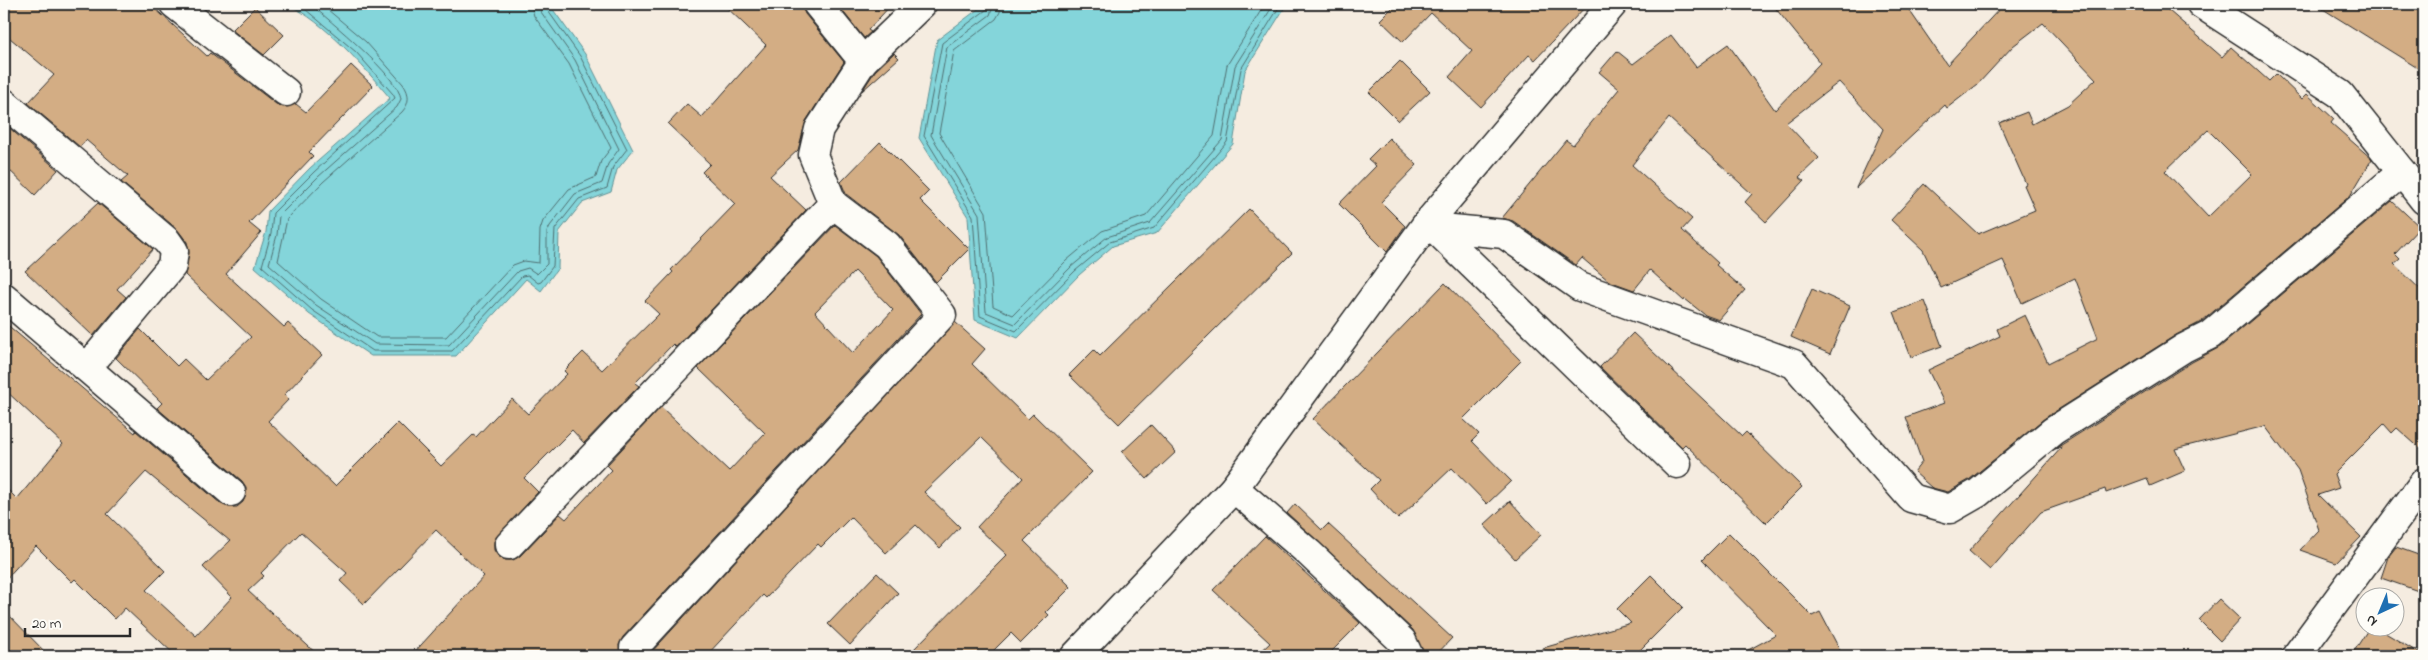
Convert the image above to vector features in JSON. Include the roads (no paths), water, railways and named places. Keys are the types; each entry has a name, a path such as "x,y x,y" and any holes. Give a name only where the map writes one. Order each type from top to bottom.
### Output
{"street":[{"path":"174,4 286,92"},
{"path":"816,4 863,61"},
{"path":"634,648 942,315 887,245 833,204 813,155 819,129 863,61 922,4"},
{"path":"1075,656 1234,488 1430,224 1614,4"},
{"path":"2201,4 2340,94 2424,200"},
{"path":"4,102 168,241 174,252 172,266 87,368"},
{"path":"1430,224 1504,234 1580,287 1794,364 1911,498 1950,509 1978,493 2053,430 2184,348 2210,335 2402,172"},
{"path":"509,546 833,204"},
{"path":"1430,224 1676,464"},
{"path":"4,297 231,492"},
{"path":"2296,656 2424,482"},
{"path":"1234,488 1309,553 1402,641 1409,656"}],"water":[{"path":"287,4 549,4 585,54 633,150 617,170 611,192 582,203 559,232 558,268 541,291 526,279 456,356 371,356 309,314 255,267 266,232 268,211 310,168 390,98 356,59 329,33"},
{"path":"985,4 1287,4 1245,71 1233,144 1157,233 1113,246 1079,275 1018,338 975,320 968,217 919,138 937,40"}]}
